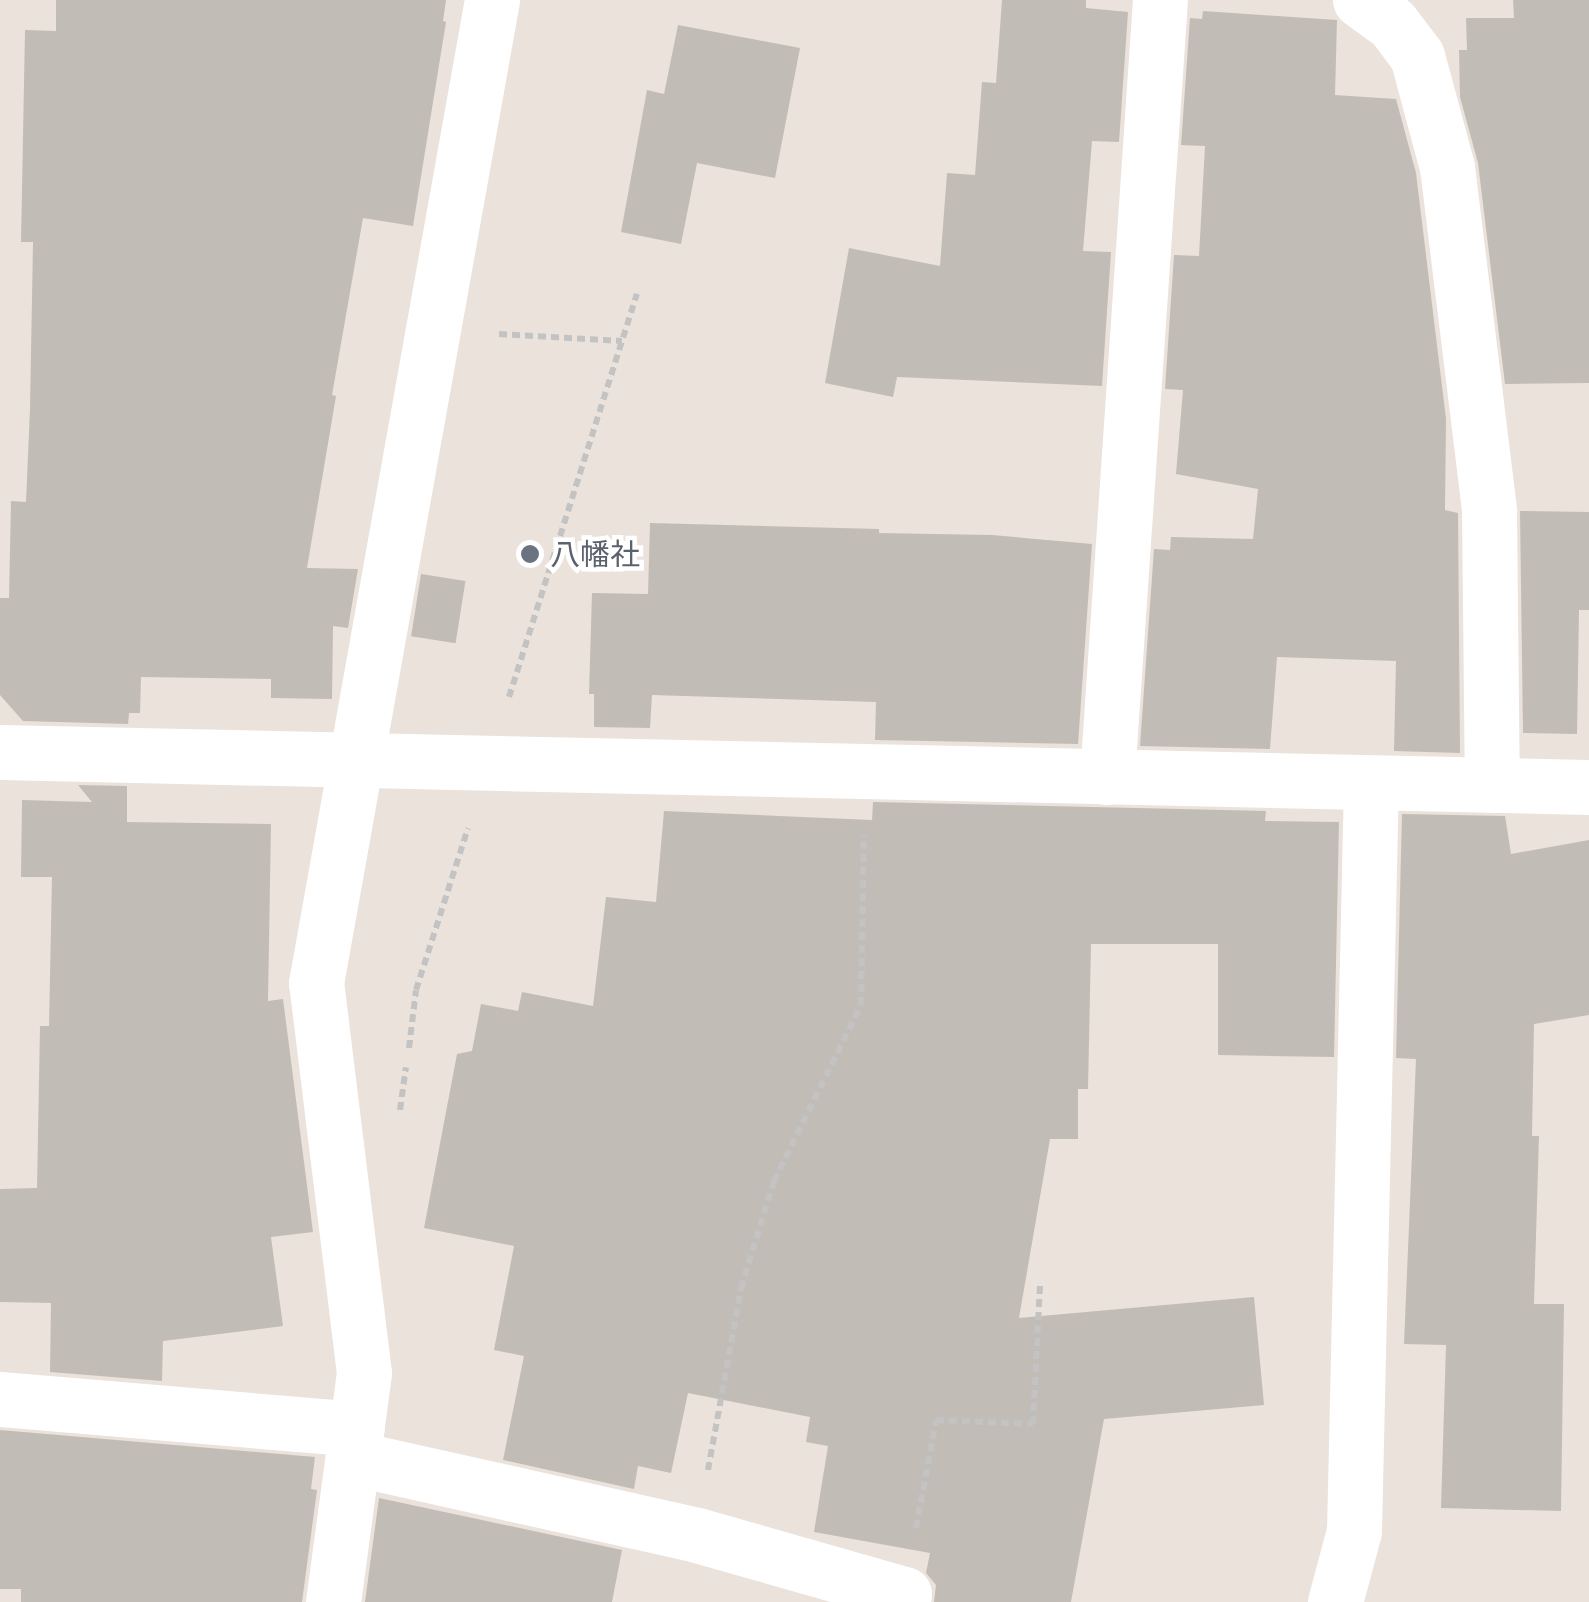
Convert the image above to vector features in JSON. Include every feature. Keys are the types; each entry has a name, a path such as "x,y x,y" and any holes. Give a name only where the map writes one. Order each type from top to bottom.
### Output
{"street":[{"path":"333,1602 364,1374 316,983 492,0"},
{"path":"1107,777 1160,0"},
{"path":"1360,0 1392,23 1417,56 1447,167 1489,512 1492,785"},
{"path":"0,752 1589,787"},
{"path":"1335,1602 1354,1531 1371,783"},
{"path":"0,1399 355,1443 696,1535 904,1598"}],"path":[{"path":"409,1048 416,990 637,294"},
{"path":"436,312 500,334 622,342"},
{"path":"696,1535 742,1288 774,1181 861,1005 865,772"},
{"path":"904,1598 936,1420 1032,1424 1040,1284"}],"building":[{"path":"56,0 446,0 446,22 413,226 363,218 332,395 336,396 307,568 358,569 348,628 333,626 332,699 271,698 271,679 141,677 140,713 129,713 128,724 23,721 0,695 0,598 9,598 11,501 26,502 30,409 33,242 21,242 25,30 56,31"},
{"path":"1002,0 1086,0 1086,8 1128,12 1119,142 1092,141 1083,251 1111,252 1102,386 897,377 893,397 825,383 849,248 940,266 947,173 975,175 982,82 996,83"},
{"path":"1513,0 1589,0 1589,383 1505,384 1478,163 1460,97 1459,50 1467,50 1466,18 1514,18"},
{"path":"1203,11 1337,20 1335,95 1396,99 1416,173 1446,419 1445,510 1458,513 1460,753 1394,751 1396,661 1277,657 1270,749 1140,746 1154,549 1170,550 1171,537 1253,539 1258,489 1176,474 1183,390 1165,389 1174,255 1199,256 1205,146 1181,145 1190,18 1202,19"},
{"path":"678,25 800,48 775,178 697,163 681,244 621,232 647,90 664,94"},
{"path":"1520,511 1589,512 1589,610 1579,610 1577,734 1523,733"},
{"path":"650,523 879,529 879,533 992,535 1092,544 1078,744 875,740 876,702 652,695 650,728 594,727 594,694 589,694 592,593 648,594"},
{"path":"421,574 465,581 456,643 411,636"},
{"path":"78,785 127,786 127,822 271,824 268,1001 283,999 313,1232 271,1237 283,1326 163,1341 162,1381 50,1372 51,1303 0,1302 0,1189 37,1188 40,1026 49,1026 52,877 21,877 22,800 92,802"},
{"path":"873,802 1266,811 1265,821 1339,822 1334,1057 1218,1055 1218,944 1091,944 1088,1089 1078,1089 1078,1139 1050,1139 1019,1318 1254,1297 1264,1405 1104,1419 1071,1602 934,1602 936,1585 926,1573 930,1553 814,1532 828,1446 806,1442 810,1417 688,1393 671,1473 638,1466 634,1489 503,1460 524,1356 494,1350 514,1246 424,1228 457,1054 472,1051 481,1004 518,1011 522,992 593,1006 606,897 656,902 664,811 872,820"},
{"path":"1402,814 1505,816 1511,854 1589,840 1589,1015 1534,1024 1532,1136 1539,1136 1534,1304 1564,1304 1561,1511 1441,1508 1446,1345 1404,1344 1416,1059 1396,1058"},
{"path":"0,1430 315,1457 311,1489 317,1490 302,1602 21,1602 21,1589 0,1589"},
{"path":"379,1498 622,1550 612,1602 365,1602"}],"place":[{"name":"八幡社","path":"530,554"}]}
